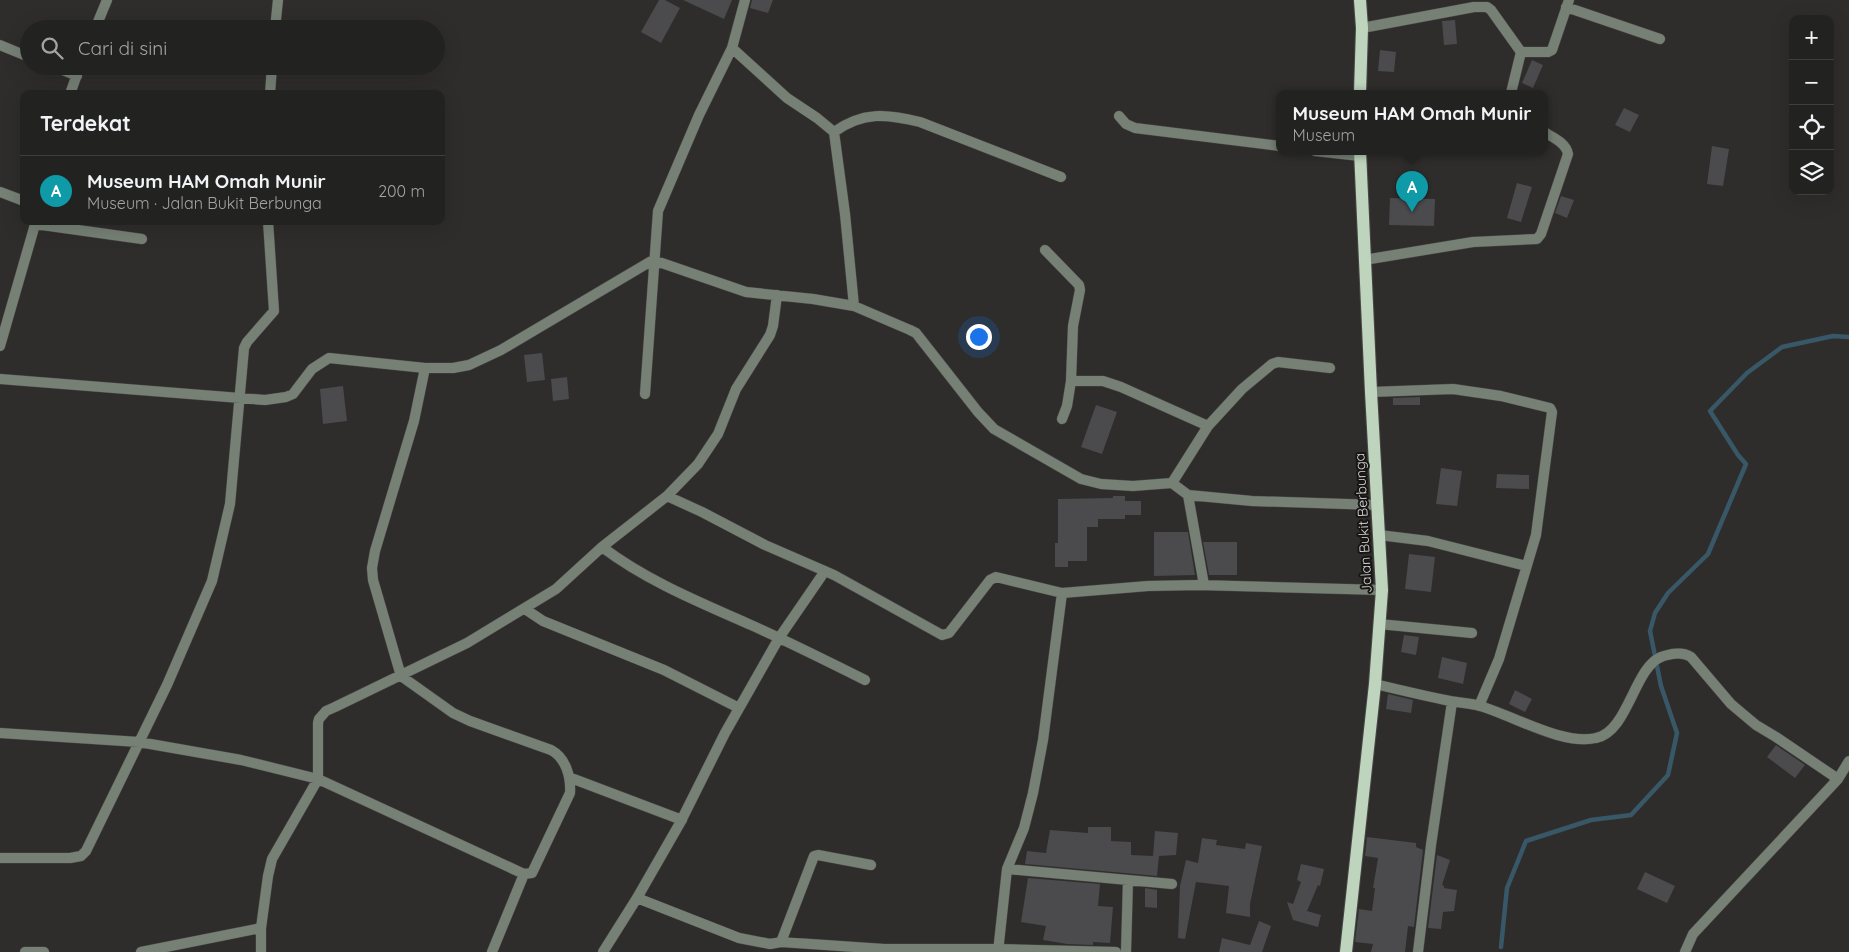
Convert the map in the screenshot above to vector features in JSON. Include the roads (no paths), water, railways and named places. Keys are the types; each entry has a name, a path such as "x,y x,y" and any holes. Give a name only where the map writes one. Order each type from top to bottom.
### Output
{"main road":[{"path":"1360,0 1362,28 1360,90"},
{"name":"Jalan Bukit Berbunga","path":"1346,952 1375,684 1382,590 1370,392 1360,155"}],"street":[{"path":"98,20 106,0"},
{"path":"276,20 278,0"},
{"path":"645,394 653,260 658,211 698,115 732,48 745,0"},
{"path":"1521,52 1548,52 1552,50 1567,4 1660,39"},
{"path":"1362,28 1474,7 1486,7 1491,10 1521,52 1512,90"},
{"path":"0,46 20,54"},
{"path":"732,48 787,98 834,132 845,214 854,306"},
{"path":"71,90 77,75"},
{"path":"270,90 271,75"},
{"path":"834,132 862,118 875,115 897,117 920,122 1061,177"},
{"path":"1119,116 1126,124 1135,128 1276,146"},
{"path":"1364,260 1474,242 1537,239 1541,234 1568,154 1568,150 1564,145 1548,135"},
{"path":"0,192 20,200"},
{"path":"0,346 34,225"},
{"path":"48,225 142,239"},
{"path":"0,858 70,858 81,856 86,851 174,670 212,581 230,504 245,345 274,311 268,225"},
{"path":"1045,250 1079,285 1080,290 1073,326 1071,381 1067,406 1062,419"},
{"path":"0,379 265,400 286,397 298,388 312,368 329,358 425,368 452,368 469,364 501,350 653,260 739,290 854,306 916,333 978,412 994,429 1082,479 1100,484 1133,486 1172,483 1188,495 1252,501 1377,505"},
{"path":"261,952 261,928 272,859 318,779 318,723 322,715 326,711 467,643 525,609 556,589 602,547 667,496 698,464 718,434 736,389 770,335 777,295"},
{"path":"1172,483 1208,426 1242,389 1275,362 1330,368"},
{"path":"0,733 139,742 241,760 318,779 524,874 532,873 570,792 571,778 560,755 452,713 401,676 373,580 372,568 382,525 414,421 425,368"},
{"path":"1071,381 1102,381 1121,387 1208,426"},
{"path":"1370,392 1453,389 1501,396 1551,410 1553,416 1536,535 1498,659 1479,706"},
{"path":"1188,495 1204,584"},
{"path":"667,496 765,545 825,571 942,635 949,633 992,578 1005,578 1062,593 1148,586 1204,584 1382,590"},
{"path":"1379,535 1428,541 1526,566"},
{"path":"602,547 622,562 682,595 779,638 865,680"},
{"path":"603,952 682,820 739,708 779,638 825,571"},
{"path":"999,950 1007,869 1024,828 1043,740 1062,593"},
{"path":"525,609 543,622 664,670 739,708"},
{"path":"1379,624 1472,633"},
{"path":"1375,684 1452,702 1479,706 1538,728 1587,740 1599,738 1614,727 1644,674 1660,657 1676,653 1683,654 1691,657 1731,704 1756,726 1776,737 1838,779"},
{"path":"1418,952 1431,845 1452,702"},
{"path":"1685,952 1693,934 1838,779 1848,764"},
{"path":"571,778 682,820"},
{"path":"781,942 814,856 818,855 871,865"},
{"path":"1007,869 1172,884"},
{"path":"492,952 524,874"},
{"path":"1126,952 1128,880"},
{"path":"637,898 739,938 770,944 781,942 884,948 1116,952"},
{"path":"141,952 261,928"},
{"path":"25,952 44,952"}],"waterway":[{"path":"1501,947 1507,888 1526,841 1591,820 1631,815 1668,775 1677,733 1661,686 1650,631 1655,613 1668,593 1708,554 1746,464 1738,455 1710,411 1747,373 1782,347 1833,336 1849,337"}],"place":[{"name":"Museum HAM Omah Munir","path":"1412,212"}]}
